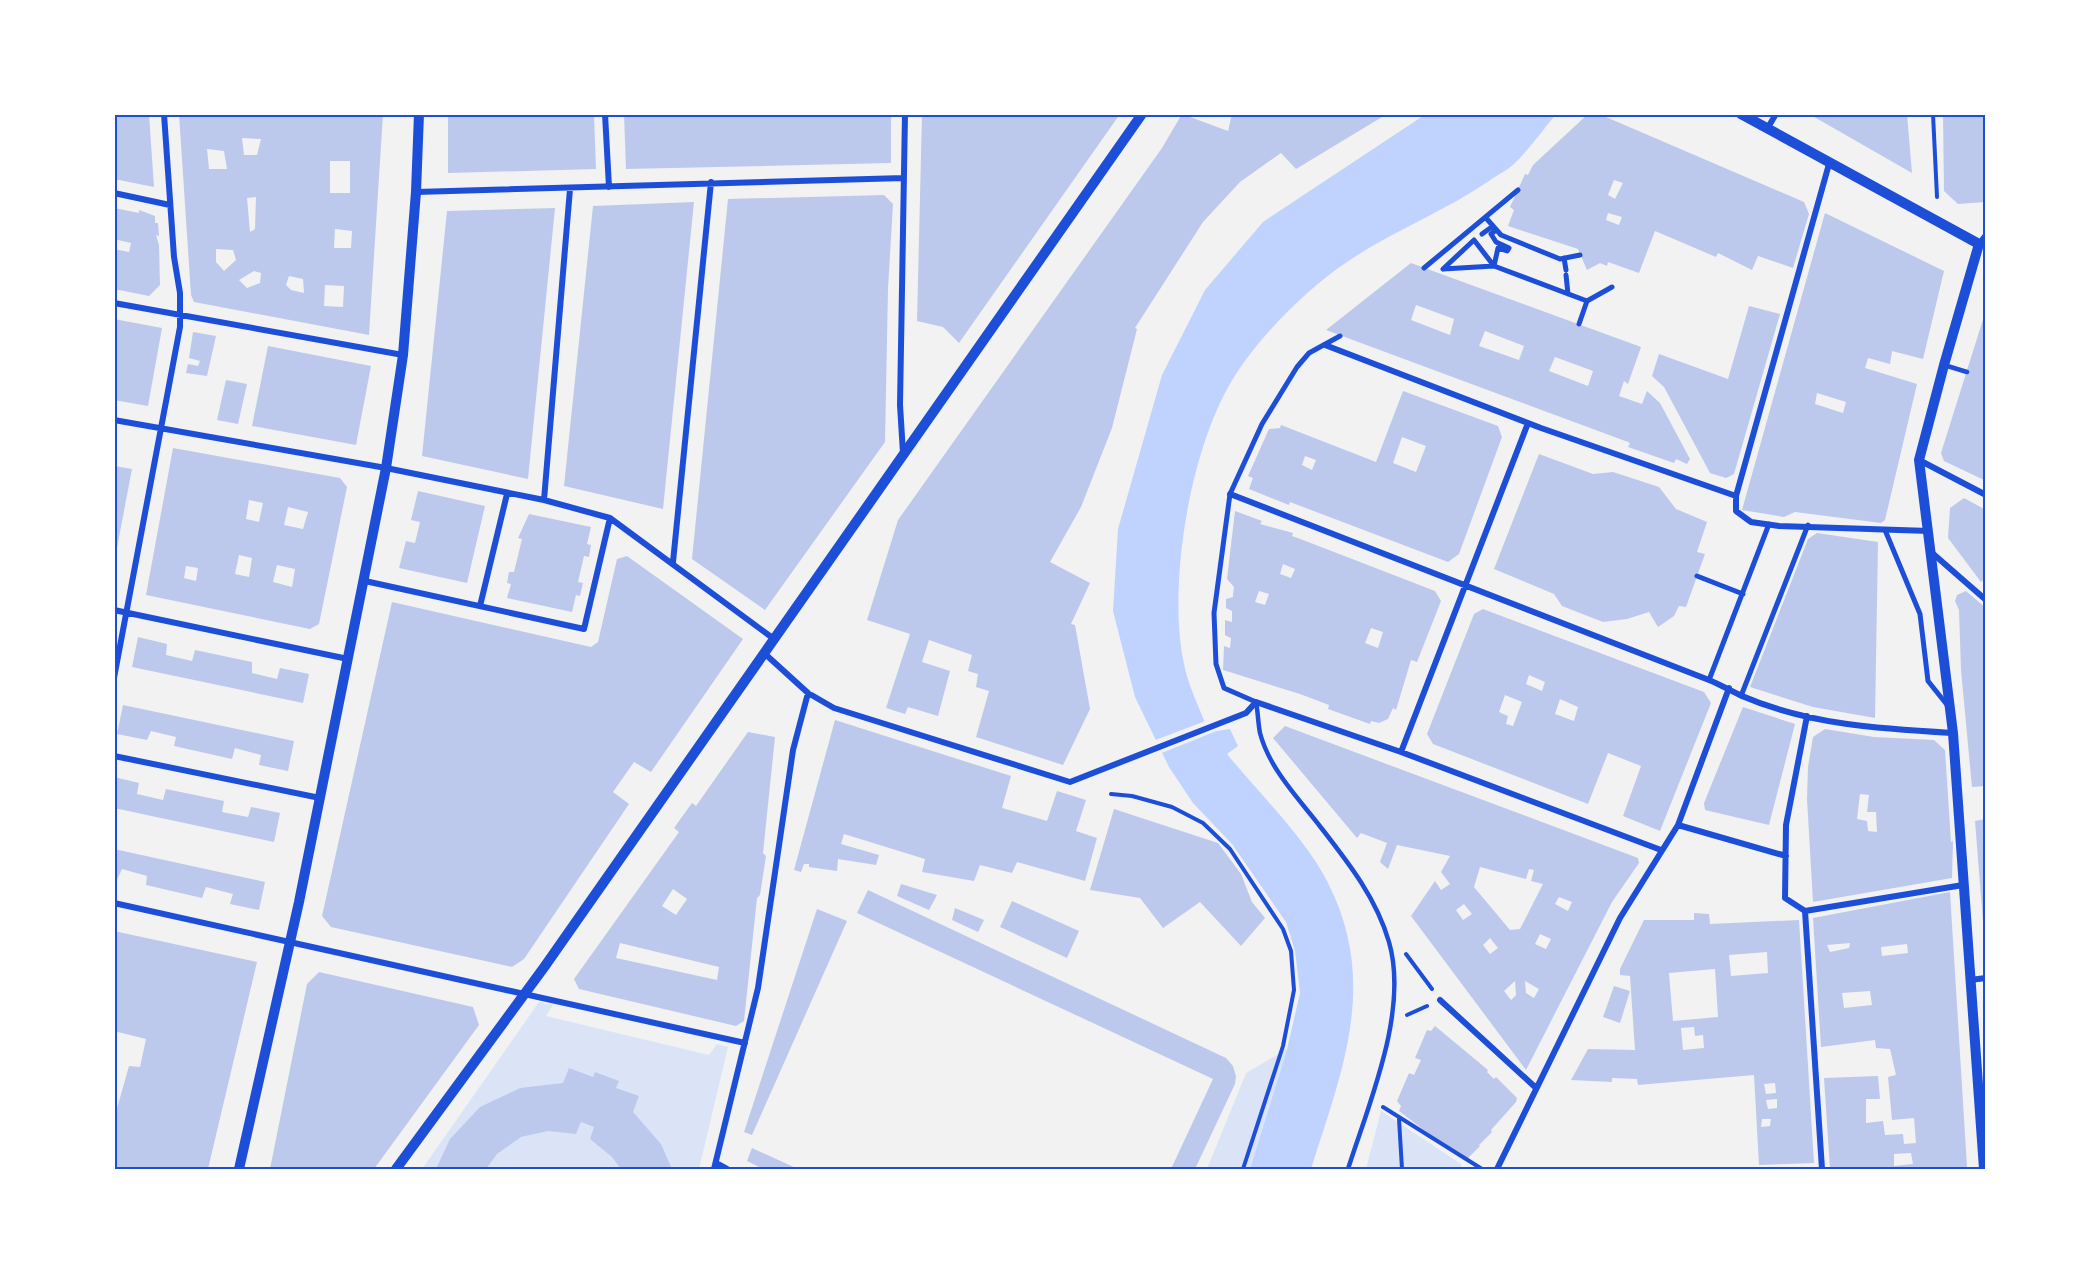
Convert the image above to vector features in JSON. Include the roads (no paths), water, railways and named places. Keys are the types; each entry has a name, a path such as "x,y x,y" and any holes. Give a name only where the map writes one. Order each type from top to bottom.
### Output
{"street":[{"path":"114,678 162,429 180,316 164,114"},
{"path":"239,1169 290,942 365,581 386,468 403,355 416,192 419,114"},
{"path":"605,114 609,188"},
{"path":"903,456 900,405 905,114"},
{"path":"396,1169 524,994 1142,114"},
{"path":"1742,114 1829,164 1983,240 1944,365 1919,460 1953,733 1984,1169"},
{"path":"1767,129 1776,114"},
{"path":"1829,164 1736,496 1736,511 1751,522 1769,524 1929,531"},
{"path":"416,192 904,178"},
{"path":"674,562 711,182"},
{"path":"544,500 570,189"},
{"path":"1424,268 1518,190"},
{"path":"114,193 170,205"},
{"path":"1486,218 1501,235 1560,259 1580,255"},
{"path":"1482,234 1495,228"},
{"path":"1494,266 1498,248 1507,250 1509,248 1496,242 1491,234 1495,228"},
{"path":"1494,266 1474,240 1443,269 1494,266 1587,302"},
{"path":"1564,258 1568,294"},
{"path":"1579,324 1587,302 1612,287"},
{"path":"114,303 403,355"},
{"path":"1340,336 1309,353 1297,367 1263,424 1230,494 1214,612 1216,664 1224,688 1256,702 1401,752 1661,850"},
{"path":"1325,345 1528,423 1736,496"},
{"path":"114,420 386,468 544,500 610,518 674,562 774,639"},
{"path":"1401,752 1528,423"},
{"path":"1919,460 1986,495"},
{"path":"480,606 507,494"},
{"path":"1230,494 1709,680 1741,696 1807,716 1864,728 1953,733"},
{"path":"365,581 584,629 610,518"},
{"path":"1709,680 1769,524"},
{"path":"1741,696 1808,525"},
{"path":"1885,530 1920,614 1928,681 1948,707"},
{"path":"1931,552 1986,600"},
{"path":"1697,576 1743,594"},
{"path":"114,610 349,659"},
{"path":"764,653 808,693 834,708 1070,782 1246,713 1256,702"},
{"path":"1497,1169 1535,1087 1620,918 1678,825 1729,688"},
{"path":"727,1169 715,1166 758,988 793,750 808,693"},
{"path":"1807,716 1786,825 1785,898 1805,911 1963,885"},
{"path":"114,756 320,798"},
{"path":"1678,825 1786,856"},
{"path":"114,903 745,1043"},
{"path":"1805,911 1822,1169"},
{"path":"1970,980 1986,978"},
{"path":"1440,1000 1535,1087"}],"lane":[{"path":"1944,365 1967,372"},
{"path":"1256,702 1260,734 1271,759 1359,877 1377,912 1389,943 1394,976 1390,1023 1348,1169"}],"water":[{"path":"1426,114 1556,114 1509,168 1453,203 1379,242 1344,264 1315,287 1271,329 1246,359 1220,403 1207,436 1187,512 1181,552 1179,627 1183,659 1191,687 1209,732 1230,729 1238,746 1227,754 1295,833 1319,866 1343,920 1351,956 1353,992 1350,1027 1334,1097 1311,1169 1250,1169 1287,1049 1300,993 1295,951 1286,922 1232,844 1193,803 1169,767 1135,697 1113,611 1118,529 1162,375 1205,290 1263,222"}]}
